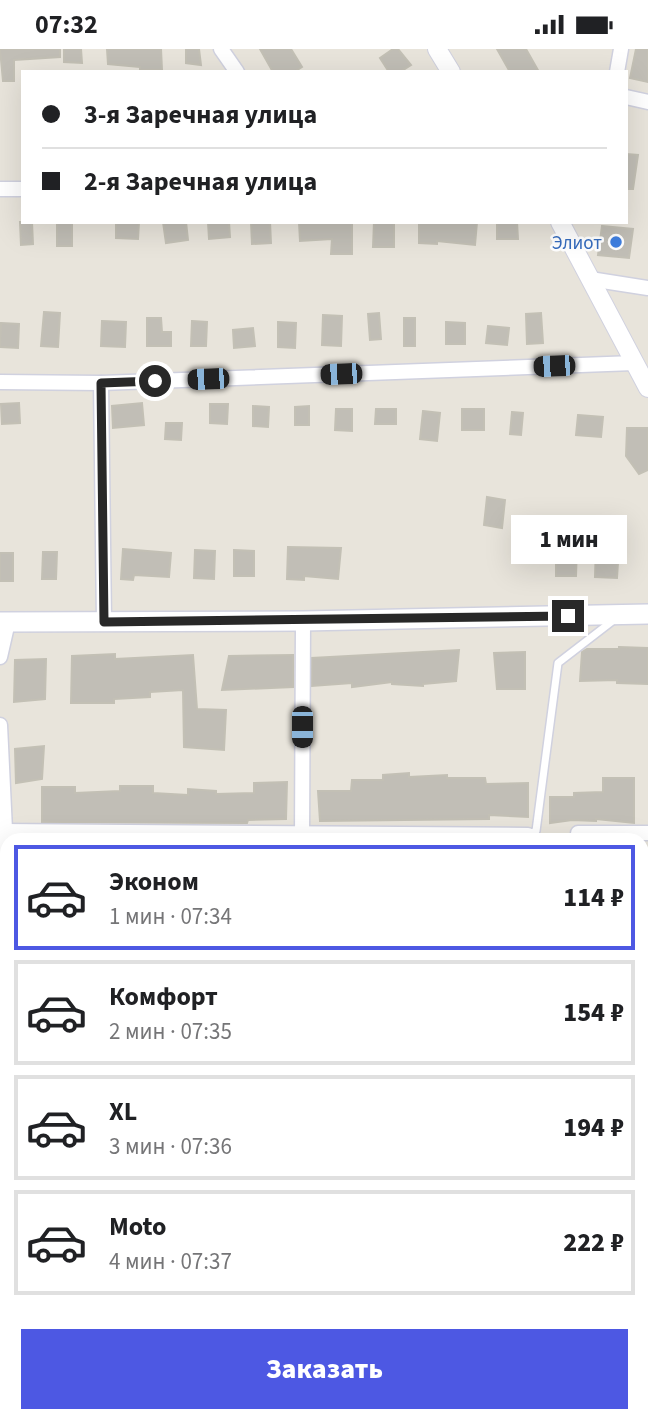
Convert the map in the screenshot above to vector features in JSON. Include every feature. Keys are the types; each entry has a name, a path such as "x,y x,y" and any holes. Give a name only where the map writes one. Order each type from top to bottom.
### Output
{"main road":[{"path":"4,622 303,621 648,614"}],"street":[{"path":"221,49 236,70"},
{"path":"437,49 450,70"},
{"path":"617,70 621,49"},
{"path":"628,97 648,102"},
{"path":"0,189 21,189"},
{"path":"561,224 648,388"},
{"path":"590,279 648,288"},
{"path":"0,382 101,383 634,363"},
{"path":"101,383 104,622"},
{"path":"301,833 303,621"},
{"path":"0,657 4,622"},
{"path":"0,725 3,831 102,833"}],"lane":[{"path":"532,833 536,831 558,663 621,615"}],"building":[{"path":"0,49 60,49 60,57 14,60 14,81 3,81"},
{"path":"64,49 81,49 82,63 64,62"},
{"path":"107,49 161,49 162,70 140,70 140,67 108,64"},
{"path":"186,49 199,49 201,65 186,63"},
{"path":"260,49 291,49 302,67 297,70 272,70"},
{"path":"393,49 398,49 411,65 403,70 388,70 380,58"},
{"path":"497,49 526,49 538,70 509,70"},
{"path":"636,49 648,49 648,82 630,78"},
{"path":"628,154 638,155 633,189 628,189"},
{"path":"20,222 32,224 33,244 21,245"},
{"path":"57,224 72,224 72,246 57,246"},
{"path":"116,224 139,224 138,239 116,238"},
{"path":"163,224 186,224 188,240 166,243"},
{"path":"208,224 229,224 230,237 209,239"},
{"path":"251,224 270,224 271,243 252,244"},
{"path":"299,224 352,224 352,254 331,254 332,239 300,241"},
{"path":"374,224 394,224 394,247 373,247"},
{"path":"419,224 477,224 475,245 437,241 437,244 419,243"},
{"path":"497,224 517,224 518,239 497,239"},
{"name":"Элиот","path":"602,226 633,229 629,258 598,255"},
{"path":"44,312 60,313 58,347 41,346"},
{"path":"379,313 381,339 370,340 368,314"},
{"path":"541,313 543,343 527,344 526,314"},
{"path":"323,315 342,316 341,346 322,345"},
{"path":"147,318 161,318 162,332 171,332 171,346 147,346"},
{"path":"404,318 415,318 415,346 404,346"},
{"path":"102,321 126,322 125,347 101,346"},
{"path":"192,321 207,322 206,346 191,346"},
{"path":"278,322 296,323 295,348 278,347"},
{"path":"446,322 465,323 465,344 446,344"},
{"path":"1,323 19,324 18,348 0,347"},
{"path":"488,326 509,328 507,345 486,343"},
{"path":"253,328 255,346 234,348 233,330"},
{"path":"19,403 20,423 2,424 1,404"},
{"path":"142,403 144,425 113,428 112,406"},
{"path":"210,404 228,404 227,424 210,423"},
{"path":"253,406 269,407 268,427 253,426"},
{"path":"309,406 309,425 295,425 295,407"},
{"path":"336,409 352,409 352,431 335,430"},
{"path":"376,409 396,409 396,424 375,424"},
{"path":"462,409 484,409 484,430 462,430"},
{"path":"423,411 440,413 437,441 420,439"},
{"path":"512,412 523,413 521,435 510,434"},
{"path":"578,415 603,417 601,437 576,435"},
{"path":"166,423 182,423 181,440 165,439"},
{"path":"627,428 648,428 648,470 639,474 626,456"},
{"path":"487,497 505,500 502,528 484,525"},
{"path":"556,546 577,546 576,576 556,576"},
{"path":"596,546 619,547 617,578 595,577"},
{"path":"288,547 341,548 338,579 304,576 304,580 287,579"},
{"path":"123,549 171,553 169,577 134,575 133,580 121,579"},
{"path":"195,550 215,551 214,579 194,578"},
{"path":"234,550 254,551 254,576 234,576"},
{"path":"43,552 57,552 56,579 42,579"},
{"path":"0,553 13,553 13,581 0,581"},
{"path":"648,648 648,684 617,683 617,680 580,681 582,652 587,649"},
{"path":"459,650 456,681 423,686 392,682 352,687 352,683 312,686 312,658"},
{"path":"525,652 525,689 497,689 494,653"},
{"path":"115,654 115,659 193,655 197,709 226,710 224,750 184,747 183,690 150,692 150,697 114,699 114,703 71,703 72,656"},
{"path":"293,655 293,687 222,690 229,656"},
{"path":"46,659 45,699 14,702 15,660"},
{"path":"44,746 42,779 16,783 15,749"},
{"path":"409,773 409,777 447,775 447,778 485,778 486,784 528,783 528,817 489,815 489,819 320,821 318,791 351,791 352,780 383,780 383,775"},
{"path":"603,778 634,778 634,823 596,819 550,823 550,797 574,797 574,793 603,792"},
{"path":"287,782 286,819 248,820 247,823 42,822 42,787 75,787 75,793 120,791 120,786 153,786 153,793 188,795 188,789 216,791 216,794 254,793 254,783"}],"place":[{"name":"Элиот","path":"616,242"}],"route":[{"path":"155,381 101,383 104,622 568,616"}]}
